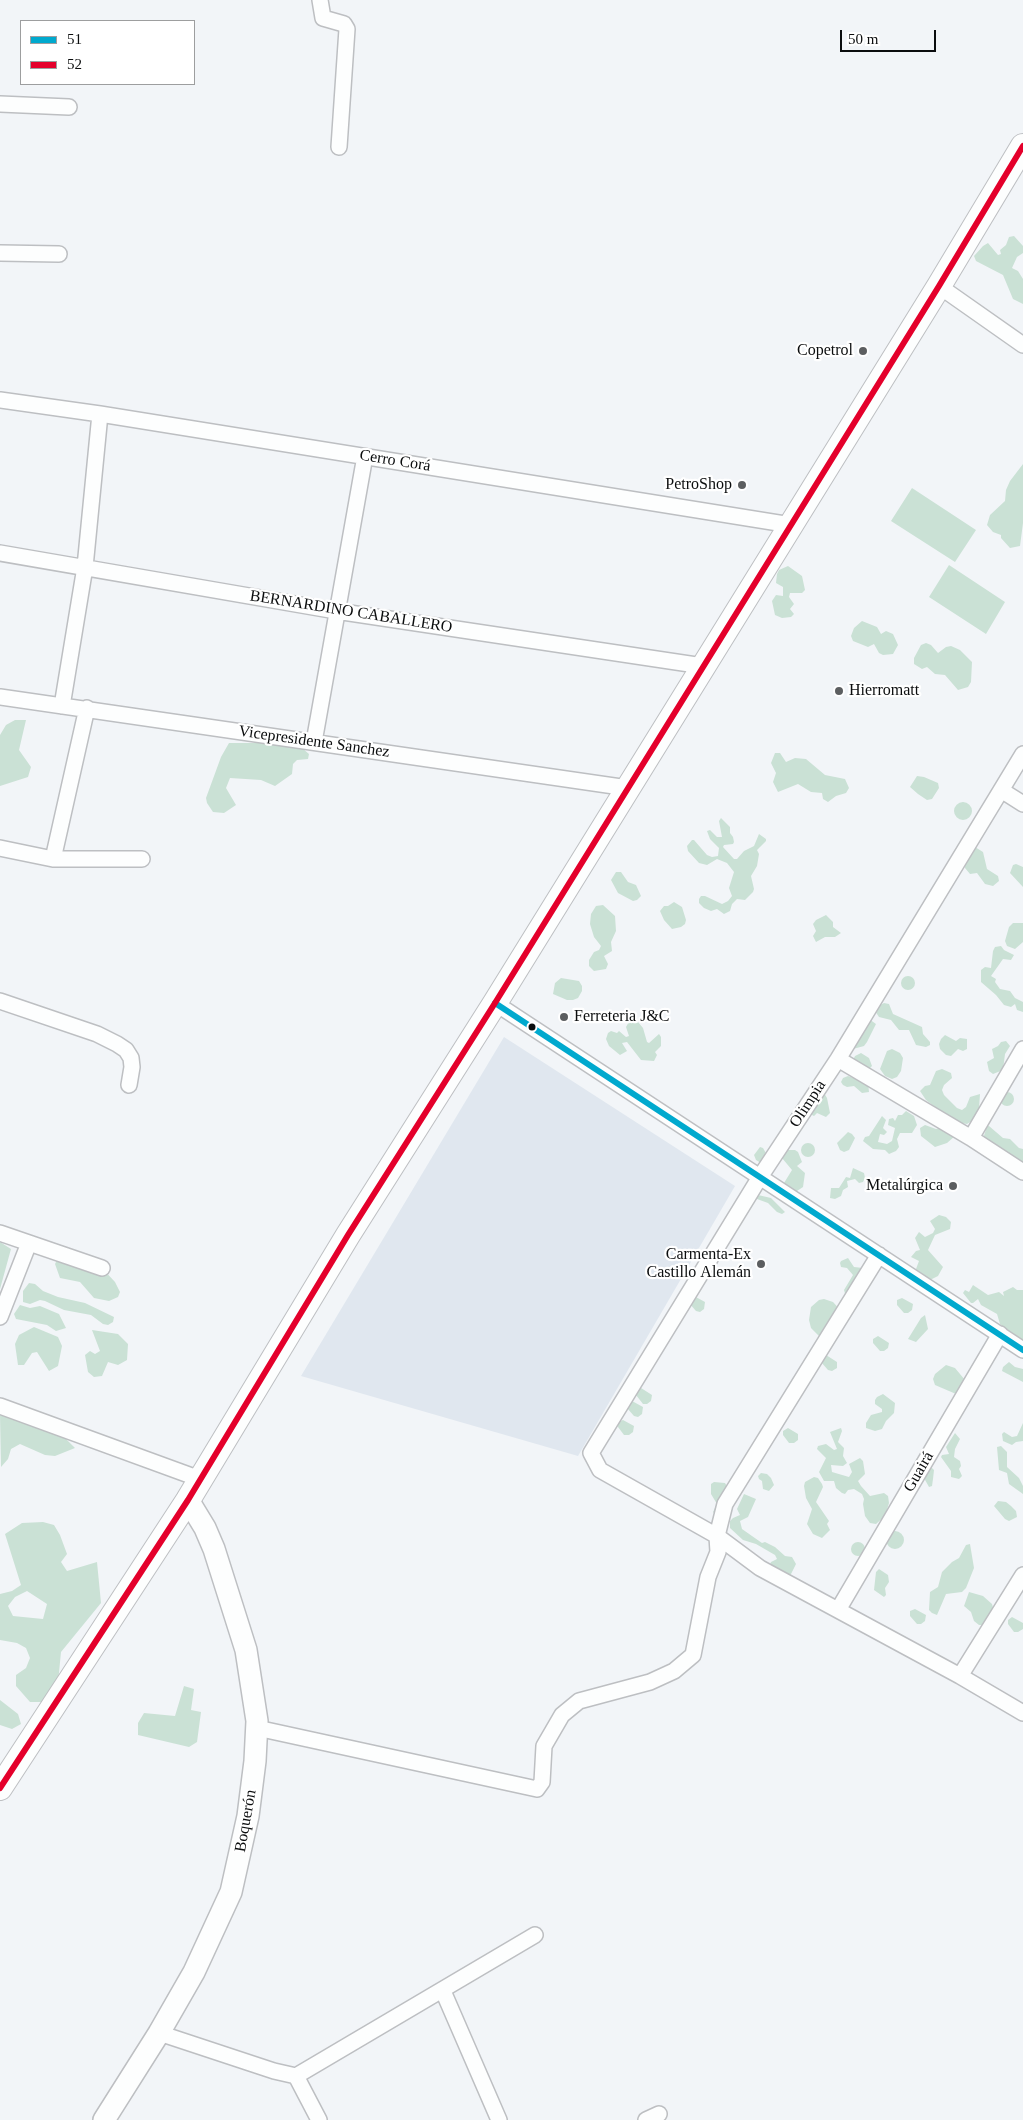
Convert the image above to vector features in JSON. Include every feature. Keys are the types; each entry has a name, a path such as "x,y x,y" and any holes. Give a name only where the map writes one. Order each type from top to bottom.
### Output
{"main road":[{"path":"0,1788 188,1500 348,1235 495,1003 1023,146"}],"street":[{"path":"320,0 323,18 344,24 347,29 340,147"},
{"path":"0,104 68,107"},
{"path":"0,254 59,254"},
{"path":"938,286 1023,345"},
{"name":"Cerro Corá","path":"0,400 100,414 790,525"},
{"path":"62,706 85,567 100,414"},
{"path":"314,742 364,456"},
{"name":"BERNARDINO CABALLERO","path":"0,553 336,611 703,666"},
{"name":"Vicepresidente Sanchez","path":"0,697 87,708 628,788"},
{"path":"53,859 87,708"},
{"name":"Olimpia","path":"717,1536 600,1470 591,1453 760,1177 838,1059 1023,754"},
{"path":"1001,790 1023,804"},
{"path":"0,848 53,859 142,859"},
{"path":"0,1001 97,1034 117,1044 126,1050 131,1058 132,1067 129,1085"},
{"path":"495,1003 1023,1350"},
{"path":"971,1138 1023,1049"},
{"path":"838,1059 971,1138 1023,1172"},
{"path":"0,1233 102,1268"},
{"path":"0,1318 29,1243"},
{"path":"257,1728 537,1789 542,1782 544,1746 562,1714 580,1701 650,1682 674,1671 693,1655 708,1577 718,1552 717,1536 725,1504 880,1255"},
{"name":"Guairá","path":"838,1610 1000,1334"},
{"path":"0,1406 200,1478"},
{"name":"Boquerón","path":"104,2120 159,2033 194,1972 231,1892 248,1816 257,1728 244,1641 214,1550 205,1528 188,1500"},
{"path":"717,1536 760,1568 960,1676 1023,1713"},
{"path":"960,1676 1023,1574"},
{"path":"159,2033 274,2071 296,2076 535,1935"},
{"path":"443,1991 499,2120"},
{"path":"296,2076 319,2120"}],"shaded area":[{"path":"504,1037 735,1186 578,1456 301,1376"}],"green space":[{"path":"1014,236 1023,246 1023,253 1017,257 1012,268 1018,271 1023,279 1023,304 1013,299 1003,275 976,261 974,256 988,243 998,255 1001,254 1000,250 1006,245 1009,237"},
{"path":"1023,464 1023,523 1020,546 1010,548 1001,538 1001,535 993,532 987,525 990,515 1005,501 1006,490 1010,481"},
{"path":"912,488 976,530 955,562 891,521"},
{"path":"949,565 1005,602 986,634 929,597"},
{"path":"788,566 802,576 805,590 802,593 790,593 789,597 794,604 790,609 794,614 791,617 782,618 775,615 772,601 776,595 783,596 783,587 776,583 777,574 779,570"},
{"path":"862,621 877,627 881,634 886,631 893,634 898,645 893,654 883,655 879,653 874,644 868,647 853,641 851,636 854,628"},
{"path":"926,643 931,645 938,653 951,646 960,650 972,662 971,682 968,687 958,690 945,675 935,674 927,667 922,669 914,664 914,658 921,645"},
{"path":"15,720 26,720 19,750 31,767 28,777 0,786 0,735 6,725"},
{"path":"229,743 271,743 286,747 302,748 309,754 308,759 297,760 293,764 292,774 275,786 261,780 230,778 226,788 236,805 224,813 213,812 206,798 221,757"},
{"path":"775,753 780,753 786,762 795,758 806,759 825,775 845,779 849,788 846,793 836,796 828,802 823,799 822,793 811,792 798,784 778,792 773,782 776,773 771,763"},
{"path":"917,776 938,783 939,788 932,799 927,800 910,787"},
{"path":"959,802 967,802 972,807 970,818 959,820 954,815 954,807"},
{"path":"721,818 730,827 730,833 734,842 723,847 734,859 737,859 744,851 754,846 759,834 766,839 757,850 759,854 757,866 751,876 753,892 745,900 737,899 732,904 730,911 724,914 717,909 711,911 704,908 699,903 699,899 701,896 705,896 722,904 728,901 732,896 729,888 734,872 727,863 717,859 707,865 699,863 688,851 687,846 694,840 707,855 712,857 718,856 719,848 710,839 707,831 710,830 717,837 722,837 719,821"},
{"path":"975,847 983,852 987,869 998,876 999,881 993,886 985,884 977,873 970,874 965,868 964,865"},
{"path":"1016,864 1023,867 1023,887 1010,873 1013,865"},
{"path":"616,872 621,872 628,882 636,885 641,896 637,900 633,901 618,893 611,880"},
{"path":"674,902 682,907 686,920 685,924 681,927 672,929 664,920 660,911 664,906"},
{"path":"603,905 615,916 616,931 611,942 612,951 604,956 608,964 606,969 594,971 589,966 589,960 601,946 594,937 590,924 591,914 596,906"},
{"path":"826,915 833,922 833,927 841,933 835,937 825,937 816,942 813,936 816,931 813,924 816,920"},
{"path":"1013,923 1023,923 1023,942 1015,949 1007,946 1005,941 1009,927"},
{"path":"1001,946 1004,950 1014,955 1011,960 1003,959 991,976 996,979 995,982 1000,989 1010,991 1015,998 1023,1002 1023,1012 1017,1010 1015,1004 1011,1007 1004,1005 981,982 981,970 985,967 991,968 993,951 995,947"},
{"path":"908,976 913,978 915,983 913,988 908,990 903,988 901,983 903,978"},
{"path":"561,978 579,981 582,991 578,998 567,1000 553,994 555,983"},
{"path":"884,1003 889,1004 893,1014 922,1027 923,1034 930,1042 930,1045 926,1047 916,1045 909,1030 899,1030 891,1020 879,1017 875,1011 877,1007"},
{"path":"869,1019 876,1024 867,1042 864,1046 853,1049"},
{"path":"630,1020 638,1022 643,1028 647,1042 649,1043 659,1034 661,1037 661,1046 655,1052 657,1055 654,1061 641,1060 627,1042 622,1043 627,1051 620,1055 609,1046 606,1039 611,1031 617,1033 619,1031 626,1037 629,1036 626,1027"},
{"path":"945,1035 956,1041 960,1038 967,1039 967,1049 963,1051 958,1049 951,1056 946,1055 940,1049 939,1044"},
{"path":"1006,1041 1010,1046 1005,1054 1003,1070 993,1074 989,1071 987,1062 994,1058 992,1049 1001,1042"},
{"path":"892,1049 900,1053 903,1058 901,1071 897,1077 892,1079 885,1076 880,1069 887,1051"},
{"path":"861,1053 869,1058 872,1066 870,1068 865,1069 853,1060 855,1056"},
{"path":"942,1069 951,1073 952,1078 944,1085 942,1090 944,1095 957,1108 962,1110 966,1107 970,1097 980,1094 979,1109 975,1119 967,1124 956,1122 943,1113 926,1100 920,1091 925,1086 930,1085 936,1071"},
{"path":"848,1076 868,1083 869,1092 862,1093 854,1086 847,1087 843,1085 841,1082 843,1078"},
{"path":"1007,1092 1012,1094 1014,1099 1012,1104 1007,1106 1002,1104 1000,1099 1002,1094"},
{"path":"824,1093 830,1113 826,1117 817,1113 814,1116 810,1114"},
{"path":"906,1111 914,1116 917,1125 912,1133 900,1133 897,1139 899,1147 896,1151 889,1154 885,1150 873,1149 863,1141 865,1137 869,1136 882,1116 886,1120 883,1128 887,1132 884,1135 880,1134 878,1142 887,1144 892,1141 895,1128 888,1125 889,1119 893,1118 895,1121 898,1115 902,1115"},
{"path":"925,1125 936,1129 941,1128 955,1136 947,1143 935,1147 921,1136 920,1128"},
{"path":"987,1126 1023,1149 1023,1165 983,1139"},
{"path":"848,1132 855,1138 849,1150 844,1152 840,1150 837,1143"},
{"path":"805,1143 811,1143 815,1150 811,1157 805,1157 801,1153 801,1147"},
{"path":"760,1147 763,1148 767,1155 761,1163 756,1160 754,1155"},
{"path":"785,1150 795,1150 798,1152 802,1162 797,1166 805,1173 803,1187 794,1193 787,1189 784,1183 792,1170 782,1158 781,1153"},
{"path":"853,1168 864,1173 865,1178 863,1182 859,1183 855,1179 847,1181 848,1187 843,1190 841,1196 835,1199 830,1198 831,1188 839,1188 846,1177 850,1178"},
{"path":"756,1196 771,1198 785,1212 782,1214 777,1212 768,1203 757,1199"},
{"path":"939,1215 946,1217 951,1222 950,1229 935,1235 928,1250 943,1267 938,1276 930,1280 922,1278 916,1269 919,1261 911,1257 916,1251 920,1250 915,1238 919,1232 925,1237 933,1233 935,1229 930,1221"},
{"path":"0,1242 11,1249 0,1289"},
{"path":"848,1258 854,1267 863,1268 846,1297 844,1290 853,1275 847,1268 841,1267 840,1263"},
{"path":"57,1260 102,1268 115,1282 120,1292 118,1297 109,1301 94,1298 80,1282 60,1278 55,1264"},
{"path":"29,1283 35,1284 43,1291 58,1297 85,1303 114,1317 113,1322 108,1325 103,1324 91,1315 64,1310 45,1301 40,1300 30,1304 23,1302 23,1291"},
{"path":"973,1285 988,1295 999,1292 1004,1296 1003,1292 1013,1287 1017,1290 1023,1290 1023,1339 1020,1340 1007,1331 1000,1324 997,1314 981,1305 978,1299 971,1303 963,1293 965,1290 969,1292"},
{"path":"694,1296 705,1302 704,1309 700,1312 696,1311 689,1303"},
{"path":"902,1298 913,1304 912,1310 908,1313 904,1313 897,1305 897,1300"},
{"path":"824,1299 833,1302 843,1313 820,1337 811,1328 809,1320 811,1307 819,1300"},
{"path":"20,1305 30,1308 40,1306 59,1314 66,1328 56,1331 47,1325 16,1319 14,1314"},
{"path":"925,1315 928,1329 916,1342 908,1339 921,1318"},
{"path":"34,1327 58,1337 62,1346 58,1366 49,1371 37,1352 32,1353 24,1365 18,1365 15,1344 19,1335"},
{"path":"92,1330 118,1334 128,1344 127,1360 118,1365 108,1362 102,1376 94,1377 88,1372 85,1355 90,1351 95,1354 100,1351"},
{"path":"878,1336 889,1343 888,1348 884,1351 880,1351 873,1343 873,1339"},
{"path":"826,1355 837,1362 837,1368 832,1371 828,1370 821,1362 822,1358"},
{"path":"1009,1362 1015,1367 1023,1369 1023,1382 1002,1371 1003,1367"},
{"path":"946,1365 955,1368 965,1380 961,1390 956,1394 935,1385 933,1379 935,1374"},
{"path":"641,1388 652,1395 651,1401 647,1404 643,1404 636,1395 637,1391"},
{"path":"883,1394 895,1403 894,1413 886,1421 882,1429 875,1431 866,1428 866,1423 871,1415 882,1412 882,1409 875,1404 875,1400"},
{"path":"632,1401 643,1407 642,1414 638,1417 634,1416 627,1408 627,1404"},
{"path":"0,1415 61,1434 75,1448 55,1456 45,1455 20,1444 11,1449 8,1459 1,1467"},
{"path":"623,1420 634,1426 633,1432 629,1435 624,1435 618,1427 618,1422"},
{"path":"1023,1423 1023,1441 1012,1445 1003,1441 1002,1434 1004,1432 1012,1437 1017,1436"},
{"path":"788,1428 798,1434 798,1440 794,1443 789,1443 783,1435 783,1431"},
{"path":"841,1428 842,1431 838,1442 844,1448 843,1456 847,1463 843,1466 831,1465 832,1472 849,1477 852,1472 849,1464 860,1458 863,1461 865,1474 858,1481 861,1486 870,1496 884,1493 888,1496 889,1503 885,1516 876,1524 870,1523 865,1516 862,1494 854,1489 848,1490 845,1494 842,1493 836,1488 834,1481 824,1481 819,1472 826,1458 817,1449 818,1446 826,1444 834,1450 837,1449 830,1432"},
{"path":"955,1433 960,1439 955,1449 954,1457 960,1461 961,1466 959,1469 962,1476 959,1479 951,1477 951,1471 941,1457 942,1455 949,1454 946,1447"},
{"path":"1001,1446 1007,1452 1007,1467 1019,1478 1023,1486 1023,1494 1009,1484 1007,1473 999,1470 997,1447"},
{"path":"931,1467 934,1470 932,1486 929,1487 924,1478"},
{"path":"761,1473 767,1474 771,1478 774,1485 769,1491 763,1489 762,1481 758,1476"},
{"path":"814,1477 818,1478 823,1487 816,1502 829,1521 827,1524 830,1530 822,1538 813,1534 807,1524 812,1509 806,1498 804,1486 805,1482"},
{"path":"714,1482 725,1483 728,1488 717,1516 713,1512 717,1504 711,1494 711,1484"},
{"path":"744,1494 756,1499 748,1517 740,1521 742,1529 762,1543 765,1542 775,1547 785,1556 792,1557 796,1564 791,1574 767,1572 771,1562 777,1559 775,1555 756,1544 743,1540 730,1528 730,1521 740,1515 737,1509"},
{"path":"998,1501 1006,1502 1011,1506 1016,1511 1017,1517 1009,1521 1005,1519 994,1506"},
{"path":"43,1522 54,1525 67,1554 61,1562 67,1571 97,1562 101,1603 61,1652 57,1693 50,1702 30,1702 16,1686 16,1675 26,1668 30,1658 26,1648 17,1643 0,1640 0,1594 12,1591 21,1585 5,1534 22,1523","holes":["27,1591 47,1604 43,1619 13,1616 8,1606 15,1597"]},
{"path":"891,1531 899,1531 904,1536 902,1547 891,1549 886,1544 886,1536"},
{"path":"855,1542 861,1542 865,1549 861,1556 855,1556 851,1552 851,1546"},
{"path":"970,1544 974,1568 966,1588 962,1592 946,1594 937,1615 932,1613 929,1610 930,1592 938,1587 942,1572 959,1558 966,1545"},
{"path":"879,1569 888,1575 889,1582 885,1588 886,1595 884,1597 874,1590 876,1572"},
{"path":"969,1592 983,1596 992,1604 994,1611 989,1625 979,1625 974,1621 971,1612 964,1606"},
{"path":"915,1609 926,1615 925,1621 921,1624 917,1624 910,1616 910,1611"},
{"path":"1012,1617 1023,1623 1023,1629 1014,1632 1008,1624 1008,1620"},
{"path":"184,1686 194,1689 191,1710 201,1712 197,1742 189,1747 138,1735 138,1723 144,1713 175,1716"},
{"path":"0,1700 18,1714 21,1724 12,1729 0,1725"}],"transit line":[{"name":"52","path":"0,1788 188,1500 348,1235 495,1003 939,286 1023,146"},
{"name":"51","path":"495,1003 1023,1350"}],"place":[{"name":"Copetrol","path":"863,351"},
{"name":"PetroShop","path":"742,485"},
{"name":"Hierromatt","path":"839,691"},
{"name":"Ferreteria J&C","path":"564,1017"},
{"name":"Metalúrgica","path":"953,1186"},
{"name":"Carmenta-Ex Castillo Alemán","path":"761,1264"}]}
